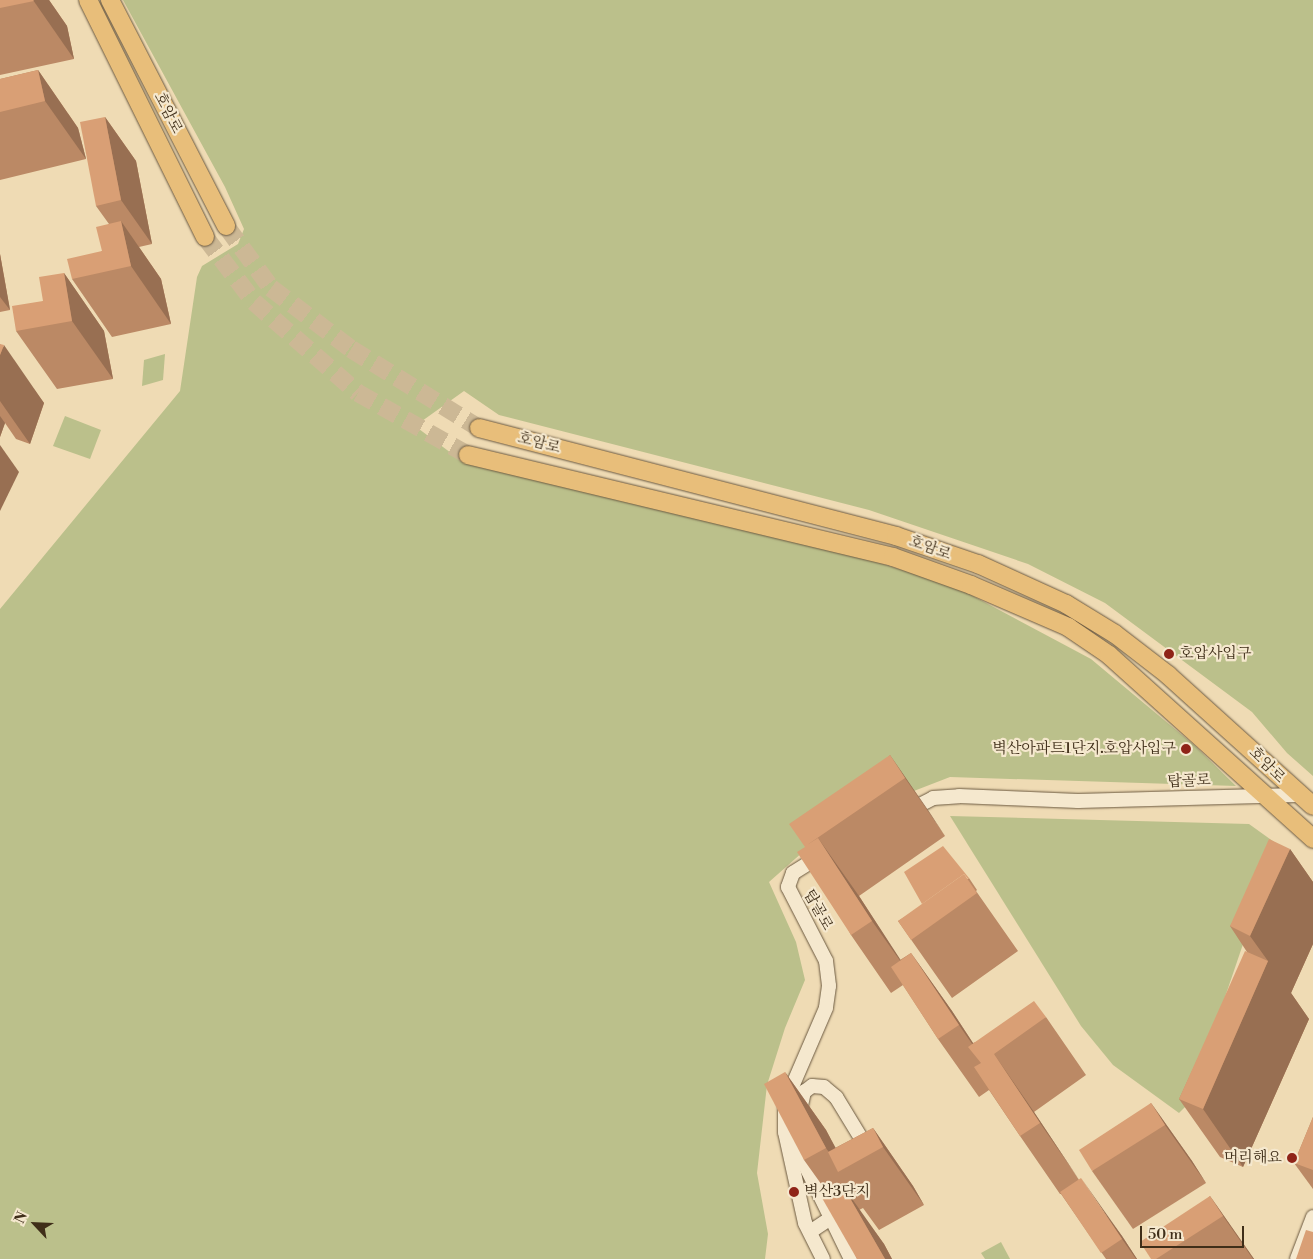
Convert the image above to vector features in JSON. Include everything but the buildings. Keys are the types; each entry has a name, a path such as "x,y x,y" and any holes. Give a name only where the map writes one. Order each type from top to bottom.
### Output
{"main road":[{"path":"88,0 205,237"},
{"name":"호암로","path":"110,0 226,226"},
{"name":"호암로","path":"479,428 896,536 978,564 1066,604 1116,634 1197,700 1297,795 1313,806"},
{"path":"468,455 893,557 970,585 1068,627 1109,655 1312,838"}],"street":[{"name":"탑골로","path":"890,820 934,798 944,797 1078,801 1297,795"},
{"name":"탑골로","path":"823,1259 810,1232 791,1168 785,1132 785,1103 826,1008 829,986 826,961 788,887 798,868 830,851"},
{"path":"851,1259 804,1163 797,1136 799,1106 804,1092 812,1086 824,1087 836,1097 874,1159"},
{"path":"1297,1259 1313,1217"},
{"path":"810,1232 832,1218"}],"green space":[{"path":"123,0 1313,0 1313,776 1287,753 1252,712 1105,603 1028,564 869,510 499,415 464,391 415,426 451,453 527,478 779,531 956,587 1091,659 1194,745 1236,786 950,777 839,820 769,882 796,942 805,980 785,1028 767,1085 757,1173 768,1234 765,1259 0,1259 0,609 180,391 197,277 202,266 238,244 244,229 225,187"},
{"path":"165,354 163,380 142,386 144,360"},
{"path":"65,416 101,430 90,459 53,446"},
{"path":"950,816 1249,824 1277,844 1189,1103 1179,1113 1113,1065 1081,1026"},
{"path":"1001,1242 1010,1259 985,1259 981,1253"}],"tunnel":[{"path":"226,226 271,288 351,349 479,428"},
{"path":"205,237 254,302 358,393 468,455"}],"place":[{"name":"호압사입구","path":"1169,654"},
{"name":"벽산아파트1단지.호압사입구","path":"1186,749"},
{"name":"머리해요","path":"1292,1158"},
{"name":"벽산3단지","path":"794,1192"}]}
